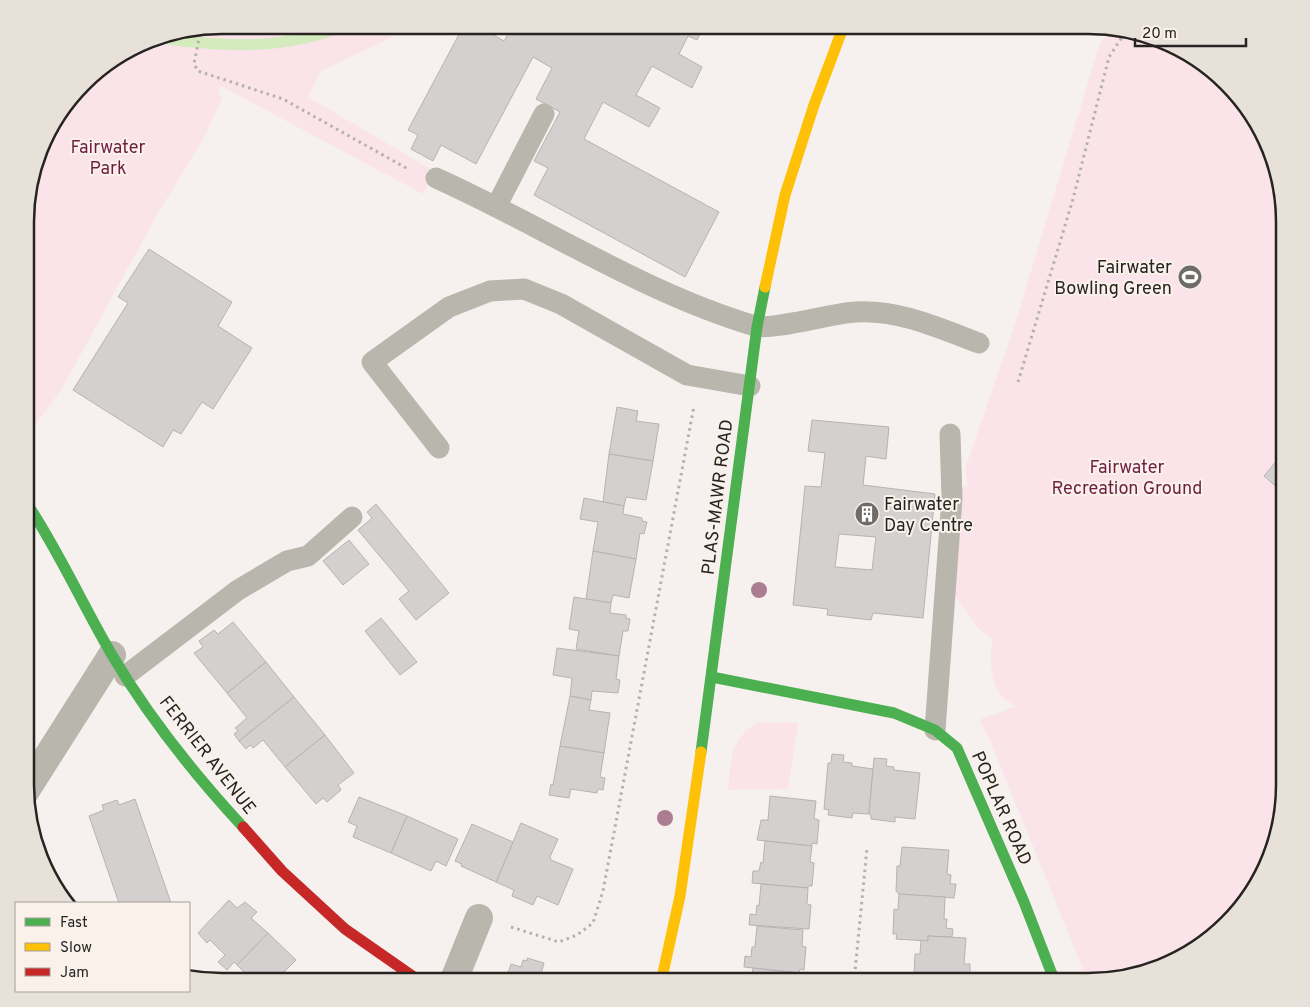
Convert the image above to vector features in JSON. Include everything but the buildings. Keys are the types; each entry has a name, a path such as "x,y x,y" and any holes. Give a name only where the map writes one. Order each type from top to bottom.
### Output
{"street":[{"name":"PLAS-MAWR ROAD","path":"663,973 680,896 712,677 757,327 785,195 814,105 841,34"},
{"name":"FERRIER AVENUE","path":"34,514 50,538 119,665 217,799 282,870 345,929 408,973"},
{"path":"34,781 119,665"},
{"name":"POPLAR ROAD","path":"712,677 894,713 935,730 957,748 1024,902 1052,973"},
{"path":"457,973 480,918"}],"lane":[{"path":"497,205 544,114"},
{"path":"436,178 497,205 659,291 757,327 856,312 907,316 979,343"},
{"path":"439,448 372,362 449,307 490,291 524,290 561,304 687,375 750,386"},
{"path":"935,730 952,498 950,434"},
{"path":"119,665 287,560 308,556 352,517"}],"path":[{"path":"199,35 194,64 198,71 283,99 426,179 436,178"},
{"path":"1018,382 1073,199 1109,57 1122,37"},
{"path":"480,918 559,942 577,935 593,923 603,891 699,378"},
{"path":"855,973 867,848"}],"green space":[{"name":"Fairwater Park","path":"209,34 399,34 321,71 308,97 434,171 423,194 221,86 218,91 222,98 204,138 158,213 63,387 34,427 35,197 40,173 53,139 65,117 80,98 117,65 150,48 185,37"},
{"name":"Fairwater Recreation Ground","path":"1107,34 1137,40 1171,53 1193,65 1212,80 1245,117 1262,150 1273,185 1276,209 1276,798 1270,834 1257,868 1245,890 1212,927 1193,942 1149,963 1113,972 1084,973 989,738 979,720 1017,706 1001,695 996,687 991,669 992,639 979,629 950,589 957,497 963,487 967,486 966,466 1014,327 1099,46"},
{"path":"758,722 798,723 788,789 728,790 731,760 736,744 748,729"}],"waterway":[{"path":"175,40 204,43 252,44 276,43 319,34"}],"traffic: fast":[{"path":"701,752 757,327 765,287"},
{"path":"34,515 126,678 190,766 243,827"},
{"path":"712,677 894,713 935,730 957,748 1024,902 1052,973"}],"traffic: slow":[{"path":"765,287 785,195 814,105 841,34"},
{"path":"663,973 680,896 701,752"}],"traffic: jam":[{"path":"243,827 282,871 345,929 408,973"}],"place":[{"name":"Fairwater Bowling Green","path":"1190,277"},
{"name":"Fairwater Day Centre","path":"867,514"}]}
